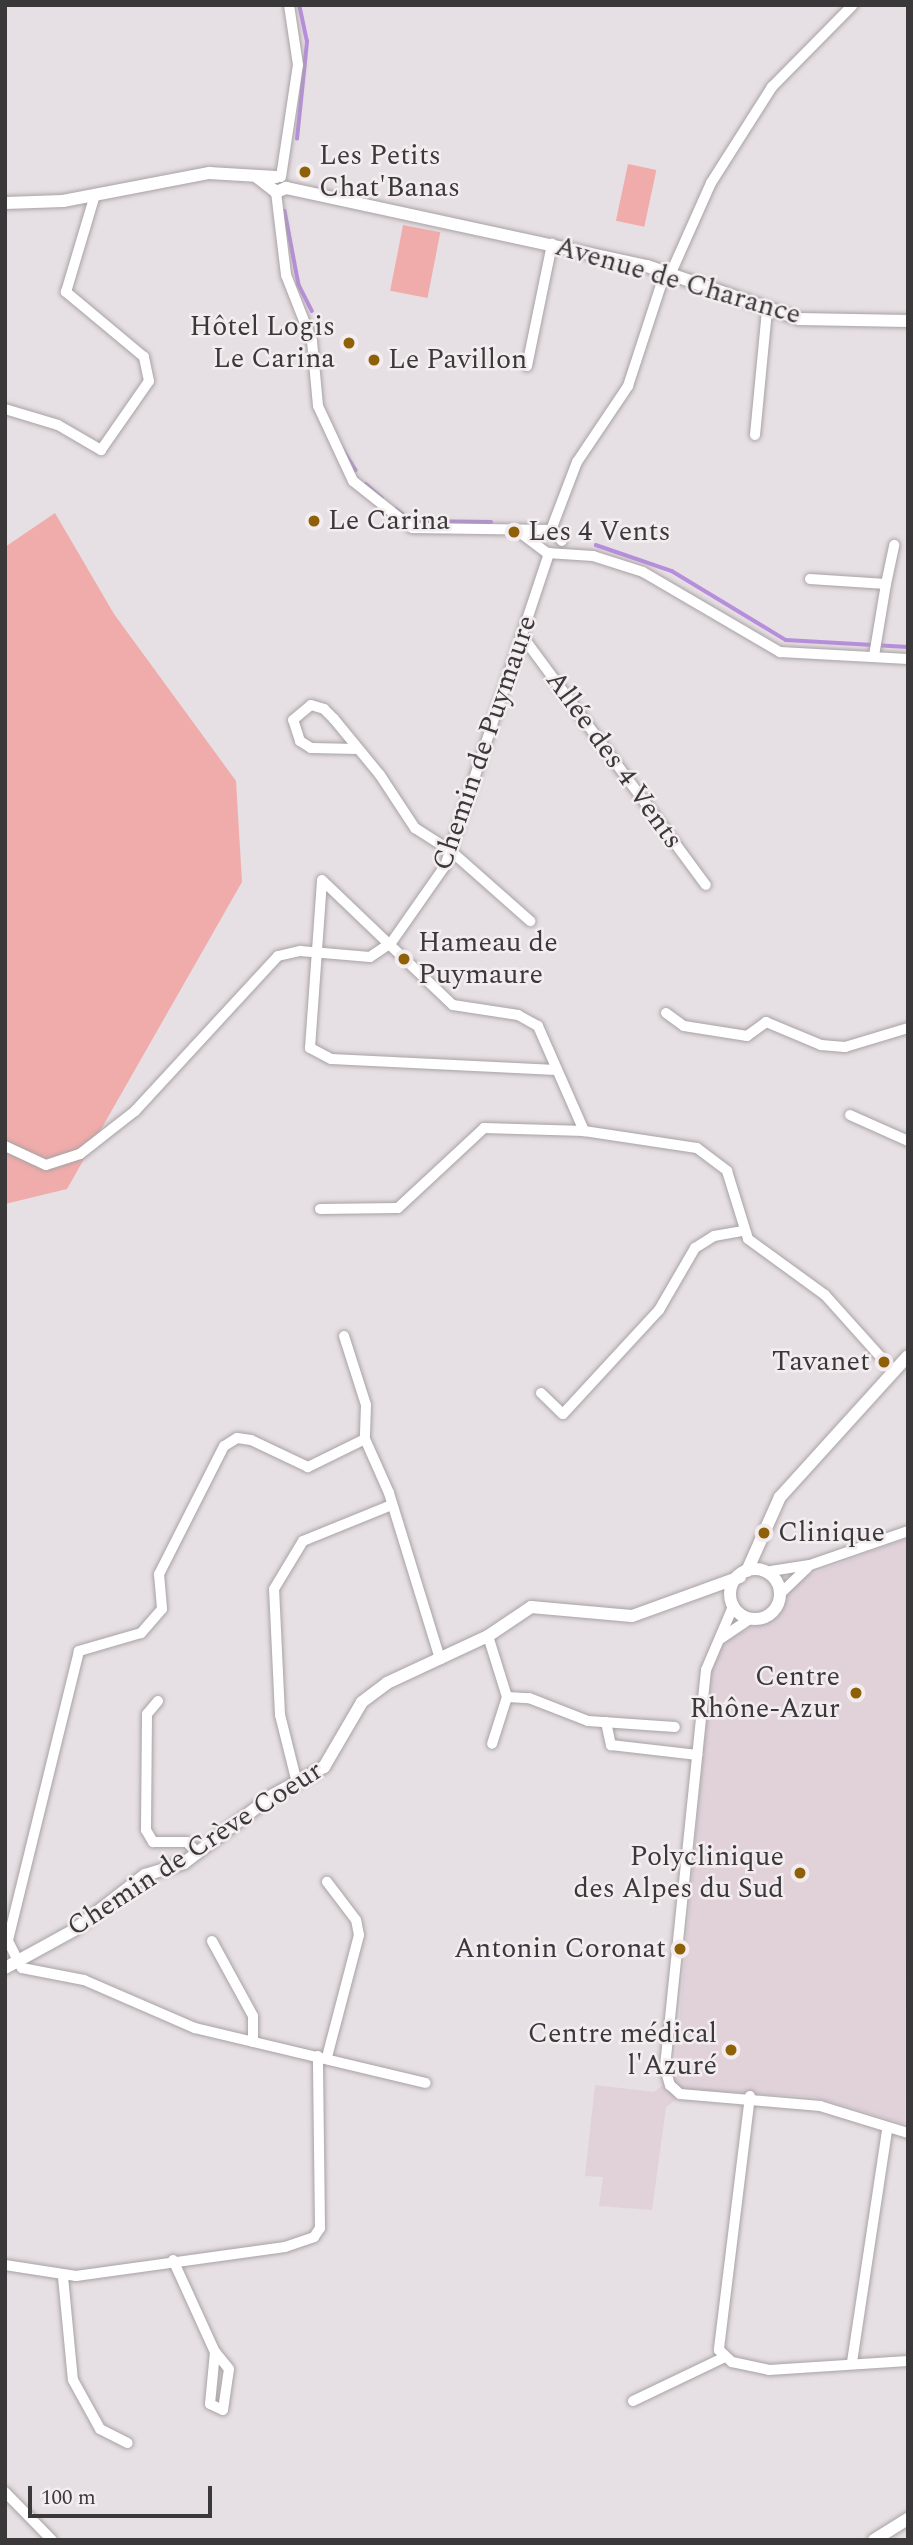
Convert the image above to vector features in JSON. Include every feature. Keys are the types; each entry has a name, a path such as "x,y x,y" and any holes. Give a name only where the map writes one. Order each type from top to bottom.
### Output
{"street":[{"path":"289,5 298,65 278,184 286,275 312,341 318,406 353,481 412,528 544,536 556,549 593,556 668,583 780,652 875,648 908,659"},
{"path":"544,536 577,462 628,386 668,274 711,183 772,88 853,5"},
{"name":"Avenue de Charance","path":"5,203 95,195 244,171 278,184 552,244 668,274 799,319 908,321"},
{"path":"5,409 58,425 101,450 149,381 144,357 66,292 95,195"},
{"path":"527,366 552,244"},
{"path":"755,436 768,310"},
{"path":"544,536 556,549"},
{"path":"875,648 894,545"},
{"name":"Chemin de Puymaure","path":"5,1146 46,1165 80,1154 135,1111 267,964 287,953 315,952 370,957 391,943 436,884 451,851 523,636 556,549"},
{"path":"810,579 886,584"},
{"name":"Allée des 4 Vents","path":"523,636 706,885"},
{"path":"358,749 311,748 300,741 293,720 311,705 324,709 358,749 415,828 451,851 530,921"},
{"path":"556,1070 331,1059 310,1048 321,880 391,943 453,1005 518,1015 538,1026 584,1132"},
{"path":"666,1013 684,1026 747,1037 766,1021 821,1045 845,1047 908,1028"},
{"path":"850,1115 908,1141"},
{"path":"320,1209 398,1208 484,1128 584,1132 706,1152 727,1171 742,1231 825,1295 894,1372"},
{"path":"541,1393 563,1414 659,1310 695,1248 714,1236 742,1231"},
{"path":"344,1336 366,1405 365,1439 440,1659"},
{"path":"908,1356 793,1481 744,1574 714,1644 698,1755 665,2068 670,2085 680,2094 750,2096 820,2106 887,2130 908,2133"},
{"path":"365,1439 308,1467 251,1440 232,1439 159,1574 162,1609 141,1633 79,1651 8,1941 10,1965 31,1972 84,1980 195,2028 322,2056 390,2079 426,2083"},
{"path":"297,1783 280,1715 274,1590 303,1541 389,1506"},
{"path":"744,1574 810,1565 908,1531"},
{"path":"764,1533 769,1570 780,1593"},
{"path":"714,1644 748,1620 769,1612 780,1593 810,1565"},
{"name":"Chemin de Crève Coeur","path":"10,1965 74,1930 145,1875 198,1854 334,1756 374,1692 488,1636 538,1606 632,1616 744,1574"},
{"path":"703,1589 731,1605 748,1620"},
{"path":"488,1636 507,1697 492,1744"},
{"path":"507,1697 606,1722 675,1727"},
{"path":"158,1701 147,1714 146,1830 153,1842 187,1842 198,1854"},
{"path":"606,1722 611,1745 698,1755"},
{"path":"5,2265 63,2277 173,2260 285,2247 318,2233 322,2056 359,1935 356,1920 327,1882"},
{"path":"212,1941 253,2016 253,2042"},
{"path":"750,2096 722,2306 719,2350 725,2357 769,2370 852,2362 908,2361"},
{"path":"852,2362 887,2130"},
{"path":"173,2260 215,2352 229,2369 223,2410 210,2404 215,2352"},
{"path":"63,2277 73,2380 100,2430 128,2443"},
{"path":"633,2401 725,2357"},
{"path":"5,2492 51,2540"},
{"path":"874,2540 908,2519"}],"shaded area":[{"path":"628,164 656,170 644,227 616,221"},
{"path":"403,225 440,232 428,298 390,291"},
{"path":"55,513 114,614 236,781 242,882 67,1189 5,1204 5,547"},
{"name":"Polyclinique des Alpes du Sud","path":"908,1538 905,2124 815,2097 689,2090 666,2107 652,2210 599,2206 603,2177 585,2176 595,2085 654,2092 674,2076 711,1670 721,1642 765,1621 801,1578"}],"waterway":[{"path":"297,139 307,42 299,5"},
{"path":"285,211 299,285 312,311"},
{"path":"342,448 356,470"},
{"path":"366,484 382,498"},
{"path":"396,509 412,521 491,522"},
{"path":"596,545 672,571 786,640 908,647"}],"place":[{"name":"Les Petits Chat'Banas","path":"305,172"},
{"name":"Hôtel Logis Le Carina","path":"349,343"},
{"name":"Le Pavillon","path":"374,360"},
{"name":"Le Carina","path":"314,521"},
{"name":"Les 4 Vents","path":"514,532"},
{"name":"Hameau de Puymaure","path":"404,959"},
{"name":"Tavanet","path":"884,1362"},
{"name":"Clinique","path":"764,1533"},
{"name":"Centre Rhône-Azur","path":"856,1693"},
{"name":"Polyclinique des Alpes du Sud","path":"800,1873"},
{"name":"Antonin Coronat","path":"680,1949"},
{"name":"Centre médical l'Azuré","path":"731,2050"}]}
